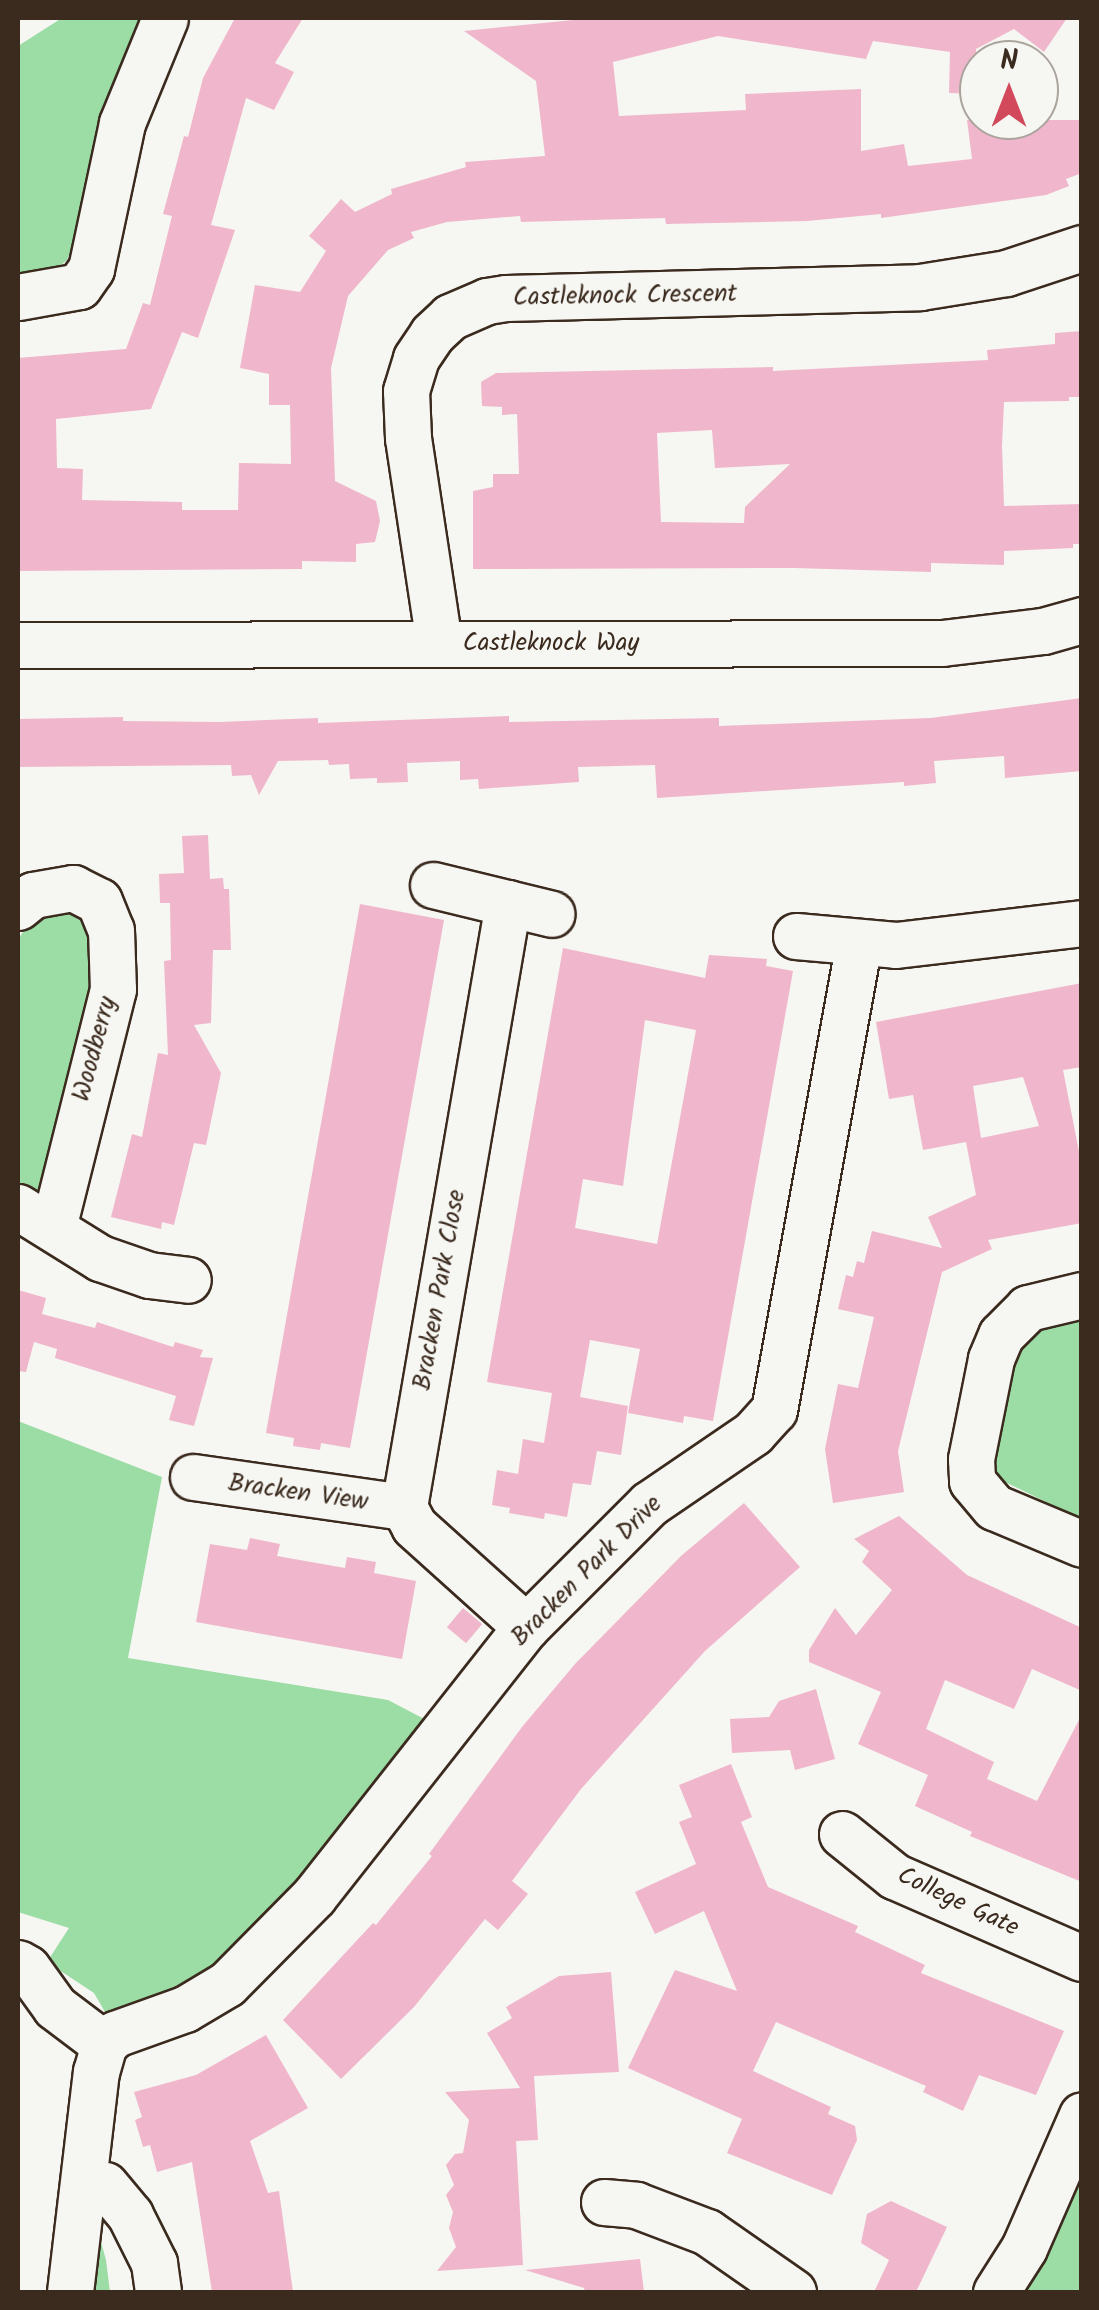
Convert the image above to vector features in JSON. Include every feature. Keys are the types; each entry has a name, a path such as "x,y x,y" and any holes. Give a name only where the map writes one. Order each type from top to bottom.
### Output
{"street":[{"path":"18,297 80,286 90,268 122,123 165,18"},
{"name":"Castleknock Crescent","path":"438,642 408,438 406,392 416,358 432,334 450,317 486,300 506,298 851,292 930,286 1006,273 1082,248"},
{"name":"Castleknock Way","path":"18,645 942,642 1043,632 1082,620"},
{"path":"433,886 552,914"},
{"name":"Woodberry","path":"18,907 33,895 73,888 98,900 111,930 113,989 35,1217 100,1258 149,1275 188,1280"},
{"name":"Bracken Park Close","path":"404,1507 508,903"},
{"path":"796,936 859,944 937,942 1082,923"},
{"name":"Bracken Park Drive","path":"104,2044 115,2034 186,2008 227,1984 276,1937 376,1821 526,1627 649,1504 753,1433 774,1410 859,944"},
{"path":"1082,1295 1028,1308 1000,1334 991,1359 971,1459 972,1481 994,1507 1082,1544"},
{"name":"Bracken View","path":"193,1477 404,1507"},
{"path":"404,1507 414,1526 526,1627"},
{"name":"College Gate","path":"842,1834 894,1876 1082,1958"},
{"path":"18,1964 27,1968 55,2007 104,2044 96,2072 70,2292"},
{"path":"996,2292 1024,2248 1082,2114"},
{"path":"82,2198 105,2185 130,2216 154,2263 158,2292"},
{"path":"604,2202 636,2205 706,2232 792,2292"}],"green space":[{"path":"62,18 142,18 96,129 76,240 67,260 55,270 18,278 18,46"},
{"path":"53,903 88,916 100,971 40,1196 18,1190 18,939 34,917"},
{"path":"1081,1307 1081,1519 1003,1481 987,1460 1014,1343 1034,1322"},
{"path":"18,1421 162,1477 128,1658 388,1700 430,1722 305,1883 193,1989 108,2017 94,1993 47,1962 69,1928 18,1912"},
{"path":"1081,2135 1081,2292 996,2292"},
{"path":"94,2217 106,2260 110,2292 89,2292"}],"building":[{"path":"235,18 303,18 275,63 294,72 274,110 246,98 211,225 235,230 198,338 182,332 151,409 56,419 57,468 83,469 82,500 182,502 182,510 238,510 239,463 291,464 290,405 269,405 269,374 240,368 255,285 300,292 326,251 309,236 341,199 355,212 392,194 391,189 466,167 465,162 545,156 536,81 464,31 593,18 1067,18 1052,40 1028,40 1014,29 993,40 959,40 959,93 949,93 950,52 873,41 866,59 718,36 613,62 619,116 746,110 745,94 861,89 861,151 904,144 908,166 972,159 970,140 1059,140 1059,120 1082,120 1082,173 1066,179 1069,186 1046,195 881,218 881,214 807,221 666,224 665,218 521,222 520,216 447,222 411,232 414,238 388,250 348,296 331,368 335,481 376,501 380,521 375,542 356,544 356,562 302,561 302,569 19,571 18,358 126,349 143,303 150,305 172,216 163,214 203,78"},
{"path":"1082,331 1082,397 1069,397 1069,401 1004,402 1004,506 1082,504 1082,544 1073,544 1073,548 1004,551 1004,565 931,563 931,572 794,568 473,569 473,491 493,487 493,474 519,474 517,414 502,415 502,407 482,406 481,382 496,373 773,367 773,371 988,360 987,350 1055,344 1055,333","holes":["712,430 715,468 790,464 745,507 744,523 661,522 657,433"]},
{"path":"1082,698 1082,771 1005,778 1004,756 934,761 936,783 904,786 904,782 657,798 655,765 578,767 579,782 479,789 478,779 460,780 460,761 407,763 408,782 377,783 377,778 350,779 349,764 329,765 328,760 278,761 259,795 251,775 232,776 231,765 18,767 18,719 123,717 123,721 220,722 318,718 318,723 509,716 509,722 719,718 719,726 931,718"},
{"path":"208,835 210,879 223,878 224,889 229,889 231,950 213,950 211,1023 194,1025 221,1073 206,1145 194,1143 174,1225 162,1222 161,1229 111,1217 132,1134 142,1137 158,1053 168,1055 164,961 171,960 170,903 160,903 159,874 184,873 182,836"},
{"path":"360,904 444,920 350,1448 321,1443 320,1450 293,1446 294,1438 266,1433"},
{"path":"563,948 705,978 709,955 767,959 766,966 793,971 713,1421 684,1416 683,1423 628,1413 640,1349 590,1340 580,1397 628,1406 621,1455 597,1451 591,1485 573,1483 567,1517 545,1513 544,1519 509,1513 510,1508 492,1505 497,1470 518,1474 523,1439 544,1443 552,1393 487,1382","holes":["645,1020 696,1030 657,1244 575,1228 583,1179 623,1186"]},
{"path":"1082,983 1082,1067 1063,1070 1082,1167 1082,1223 988,1240 992,1249 942,1272 898,1451 904,1492 833,1503 825,1449 838,1384 858,1388 874,1317 838,1309 846,1275 853,1277 857,1261 864,1263 872,1231 942,1248 928,1217 976,1195 966,1142 923,1150 913,1095 889,1099 876,1022","holes":["1023,1077 1039,1126 981,1138 973,1086"]},
{"path":"18,1290 46,1298 42,1314 95,1328 97,1322 173,1347 175,1342 203,1350 200,1357 213,1358 194,1426 169,1420 176,1396 55,1358 57,1349 34,1342 26,1372 18,1371"},
{"path":"744,1503 800,1567 705,1651 581,1789 512,1881 528,1894 498,1930 485,1919 414,2007 341,2079 283,2020 373,1923 376,1925 432,1856 429,1854 522,1727 575,1664 681,1556"},
{"path":"899,1516 967,1575 1082,1628 1082,1691 1032,1669 1014,1709 945,1680 926,1729 994,1762 987,1779 1037,1801 1082,1714 1082,1882 970,1836 972,1832 915,1806 928,1775 858,1744 881,1692 809,1662 809,1650 835,1608 856,1635 892,1590 862,1562 869,1551 854,1539"},
{"path":"250,1538 280,1544 277,1556 345,1568 347,1557 376,1562 374,1573 416,1581 402,1659 196,1622 210,1544 247,1550"},
{"path":"463,1608 482,1624 466,1643 447,1627"},
{"path":"816,1689 835,1759 795,1770 790,1750 732,1753 730,1719 769,1717 779,1701"},
{"path":"731,1764 752,1817 741,1822 768,1887 858,1926 855,1932 925,1965 921,1973 1064,2031 1036,2095 979,2075 963,2111 923,2092 926,2086 776,2022 753,2071 831,2107 828,2114 855,2126 857,2140 832,2195 727,2153 742,2119 628,2068 675,1970 737,1991 704,1911 655,1934 635,1892 696,1864 679,1822 692,1817 679,1785"},
{"path":"611,1972 619,2072 534,2076 538,2140 516,2141 523,2265 437,2271 456,2247 449,2228 453,2212 446,2195 454,2185 446,2165 455,2154 463,2153 469,2120 445,2092 520,2088 487,2033 512,2018 506,2007 559,1976"},
{"path":"266,2035 308,2108 250,2141 268,2193 279,2191 293,2292 212,2292 192,2162 157,2172 150,2145 143,2147 135,2120 142,2117 134,2092 196,2075"},
{"path":"891,2201 947,2227 916,2292 874,2292 889,2260 861,2243 867,2214"},
{"path":"640,2259 644,2292 585,2292 584,2288 525,2270"}]}
